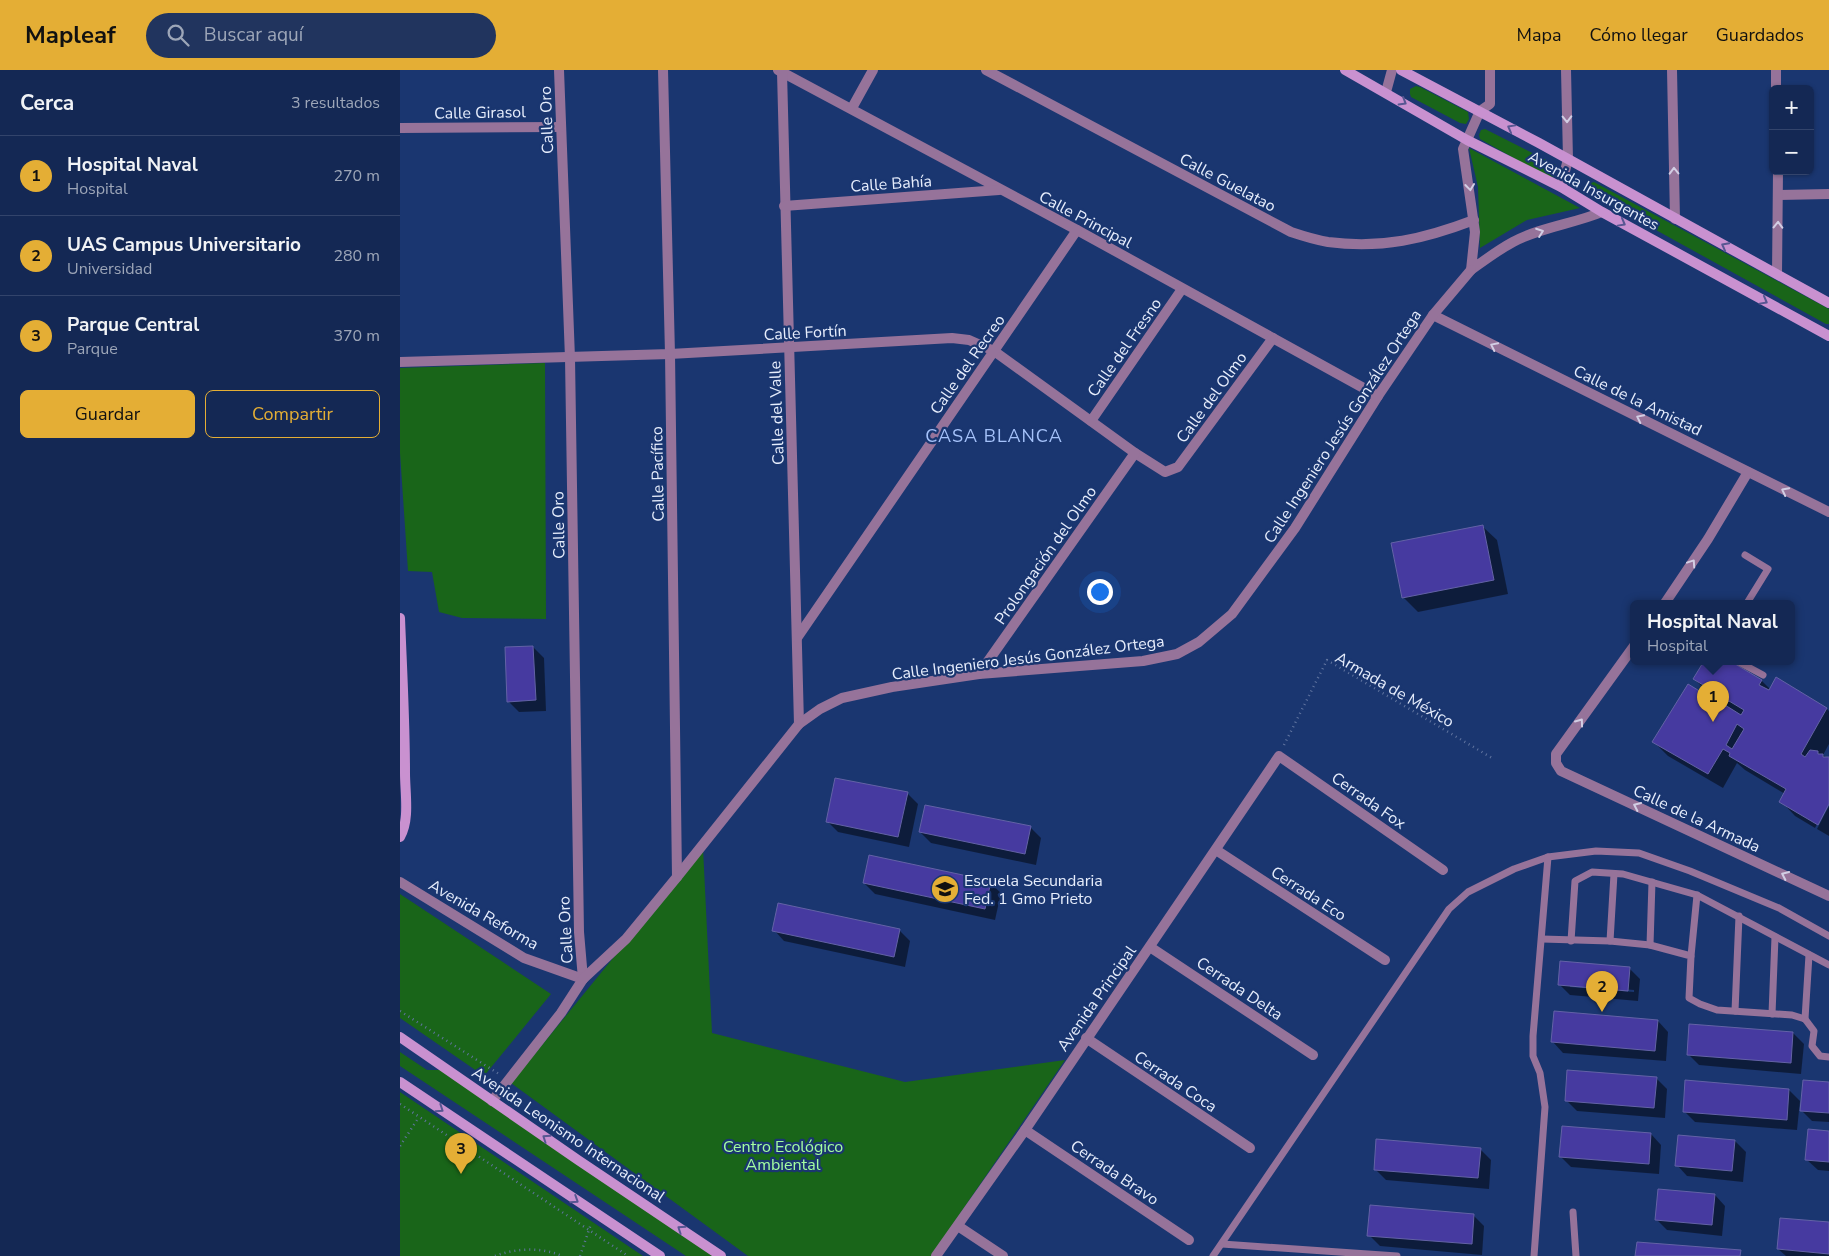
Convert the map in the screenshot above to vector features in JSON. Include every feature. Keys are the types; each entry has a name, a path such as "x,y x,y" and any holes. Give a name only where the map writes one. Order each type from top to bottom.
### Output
{"main road":[{"name":"Avenida Insurgentes","path":"1345,70 1467,140 1561,187 1602,212 1829,336"},
{"name":"Avenida Insurgentes","path":"1401,70 1480,111 1829,303"},
{"path":"400,618 406,814 404,830 400,837"},
{"name":"Avenida Leonismo Internacional","path":"400,1037 721,1256"},
{"path":"400,1082 660,1256"}],"street":[{"name":"Calle Oro","path":"559,70 570,358 579,932 583,979"},
{"name":"Calle Pacífico","path":"663,70 670,354 677,877"},
{"path":"852,108 873,70"},
{"name":"Calle Guelatao","path":"986,70 1291,232 1327,242 1365,244 1412,240 1443,232 1474,220"},
{"path":"1386,92 1392,70"},
{"path":"1471,270 1475,232 1463,148 1480,111 1490,104 1490,70"},
{"path":"1561,187 1568,159 1566,70"},
{"path":"1672,70 1675,219"},
{"path":"1776,70 1776,85"},
{"name":"Calle Principal","path":"780,71 852,108 999,190 1077,230 1378,396"},
{"name":"Calle del Valle","path":"780,71 799,724"},
{"name":"Calle Girasol","path":"400,128 561,126"},
{"path":"1777,274 1778,175"},
{"name":"Calle Bahía","path":"784,206 999,190"},
{"path":"1779,196 1829,194"},
{"name":"Calle Ingeniero Jesús González Ortega","path":"492,1101 561,1012 583,979 626,939 799,724 820,709 842,698 892,687 979,674 1143,661 1177,654 1199,642 1232,614 1284,544 1378,396 1433,315 1471,270 1514,242 1602,212"},
{"name":"Calle del Recreo","path":"797,638 1077,230"},
{"name":"Calle del Fresno","path":"1091,421 1182,289"},
{"name":"Calle de la Amistad","path":"1433,315 1829,512"},
{"name":"Calle Fortín","path":"400,362 670,354 952,338 969,340 994,351 1135,452 1165,472 1170,471"},
{"name":"Calle del Olmo","path":"1170,471 1178,467 1272,338"},
{"name":"Prolongación del Olmo","path":"979,674 1135,452"},
{"path":"1667,600 1708,539 1748,472"},
{"name":"Calle de la Armada","path":"1630,652 1556,754 1556,763 1561,771 1829,896"},
{"name":"Avenida Principal","path":"936,1256 1025,1130 1279,756"},
{"name":"Cerrada Fox","path":"1279,756 1443,870"},
{"name":"Cerrada Eco","path":"1216,850 1385,960"},
{"name":"Avenida Reforma","path":"400,882 524,958 583,979"},
{"name":"Cerrada Delta","path":"1150,947 1313,1055"},
{"name":"Cerrada Coca","path":"1086,1038 1250,1148"},
{"name":"Cerrada Bravo","path":"1025,1130 1189,1240"},
{"path":"958,1226 1002,1256"}],"lane":[{"path":"1745,555 1768,569 1748,600"},
{"path":"1744,665 1762,675"},
{"path":"1213,1256 1449,909 1468,892 1514,869 1548,857 1596,850 1639,853 1690,871 1779,908 1829,936"},
{"path":"1534,1256 1545,1107 1540,1073 1533,1056 1533,1036 1548,857"},
{"path":"1571,941 1574,881 1592,872 1623,874 1697,895 1829,965"},
{"path":"1610,941 1614,874"},
{"path":"1650,945 1652,882"},
{"path":"1697,895 1689,998 1717,1010 1792,1015 1805,1019 1814,1031 1812,1046 1820,1056 1829,1057"},
{"path":"1736,1012 1739,916"},
{"path":"1772,1014 1775,937"},
{"path":"1542,940 1610,941 1650,945 1691,956"},
{"path":"1805,1019 1809,955"},
{"path":"1573,1212 1576,1256"},
{"path":"1222,1244 1333,1254 1397,1256"}],"path":[{"name":"Armada de México","path":"1279,756 1327,660 1492,758"},
{"path":"400,1011 508,1080"},
{"path":"400,1104 628,1256"},
{"path":"400,1146 420,1117"},
{"path":"580,1256 588,1230 597,1214"},
{"path":"495,1256 504,1252 531,1249 555,1252 562,1256"}],"green space":[{"path":"1416,86 1468,112 1469,119 1466,124 1460,123 1411,97 1410,89"},
{"path":"1485,129 1556,165 1558,173 1551,179 1480,139 1481,130"},
{"path":"1469,148 1580,208 1527,220 1480,248 1478,187"},
{"path":"1594,182 1829,309 1829,324 1589,193 1591,183"},
{"path":"545,363 546,619 462,618 439,612 432,572 408,571 400,453 400,368"},
{"name":"Centro Ecológico Ambiental","path":"703,848 712,1033 905,1082 1065,1060 931,1256 748,1256 511,1083"},
{"path":"400,894 551,994 484,1076 400,1018"},
{"path":"400,1052 427,1070 445,1070 723,1256 686,1256 400,1066"},
{"path":"400,1092 643,1256 400,1256"}],"building":[{"path":"1483,525 1494,580 1402,598 1391,543"},
{"path":"533,646 536,700 507,702 505,647"},
{"path":"1702,665 1737,665 1762,680 1759,685 1769,690 1776,677 1827,708 1801,754 1805,757 1810,750 1818,751 1818,754 1823,754 1823,757 1829,757 1829,804 1818,825 1779,802 1786,789 1729,756 1730,753 1723,749 1708,774 1652,742 1688,684 1706,695 1710,689 1693,679","holes":["1729,701 1744,710 1741,715 1725,705","1737,724 1744,729 1732,749 1726,745"]},
{"path":"835,778 908,792 898,837 826,822"},
{"path":"925,805 1031,826 1025,854 919,832"},
{"path":"869,855 991,881 985,909 863,883"},
{"path":"778,903 900,929 894,957 772,931"},
{"path":"1560,961 1630,967 1628,991 1558,985"},
{"path":"1554,1011 1658,1020 1655,1051 1551,1042"},
{"path":"1689,1024 1793,1032 1791,1063 1687,1055"},
{"path":"1567,1070 1657,1077 1654,1108 1565,1101"},
{"path":"1685,1080 1789,1089 1787,1120 1683,1112"},
{"path":"1803,1080 1829,1082 1829,1113 1800,1111"},
{"path":"1562,1126 1651,1133 1649,1164 1559,1157"},
{"path":"1808,1129 1829,1131 1829,1162 1805,1160"},
{"path":"1678,1135 1735,1140 1732,1171 1675,1166"},
{"path":"1376,1139 1481,1148 1478,1178 1374,1170"},
{"path":"1658,1189 1715,1194 1712,1225 1655,1220"},
{"path":"1370,1205 1474,1214 1472,1244 1367,1236"},
{"path":"1780,1218 1829,1222 1829,1254 1777,1249"},
{"path":"1637,1242 1741,1250 1740,1256 1635,1256"}],"place":[{"name":"Hospital Naval","path":"1713,722"},
{"name":"Escuela Secundaria Fed. 1 Gmo Prieto","path":"945,889"},
{"name":"UAS Campus Universitario","path":"1602,1012"},
{"name":"Parque Central","path":"461,1174"}],"district":[{"name":"CASA BLANCA","path":"994,436"}]}
